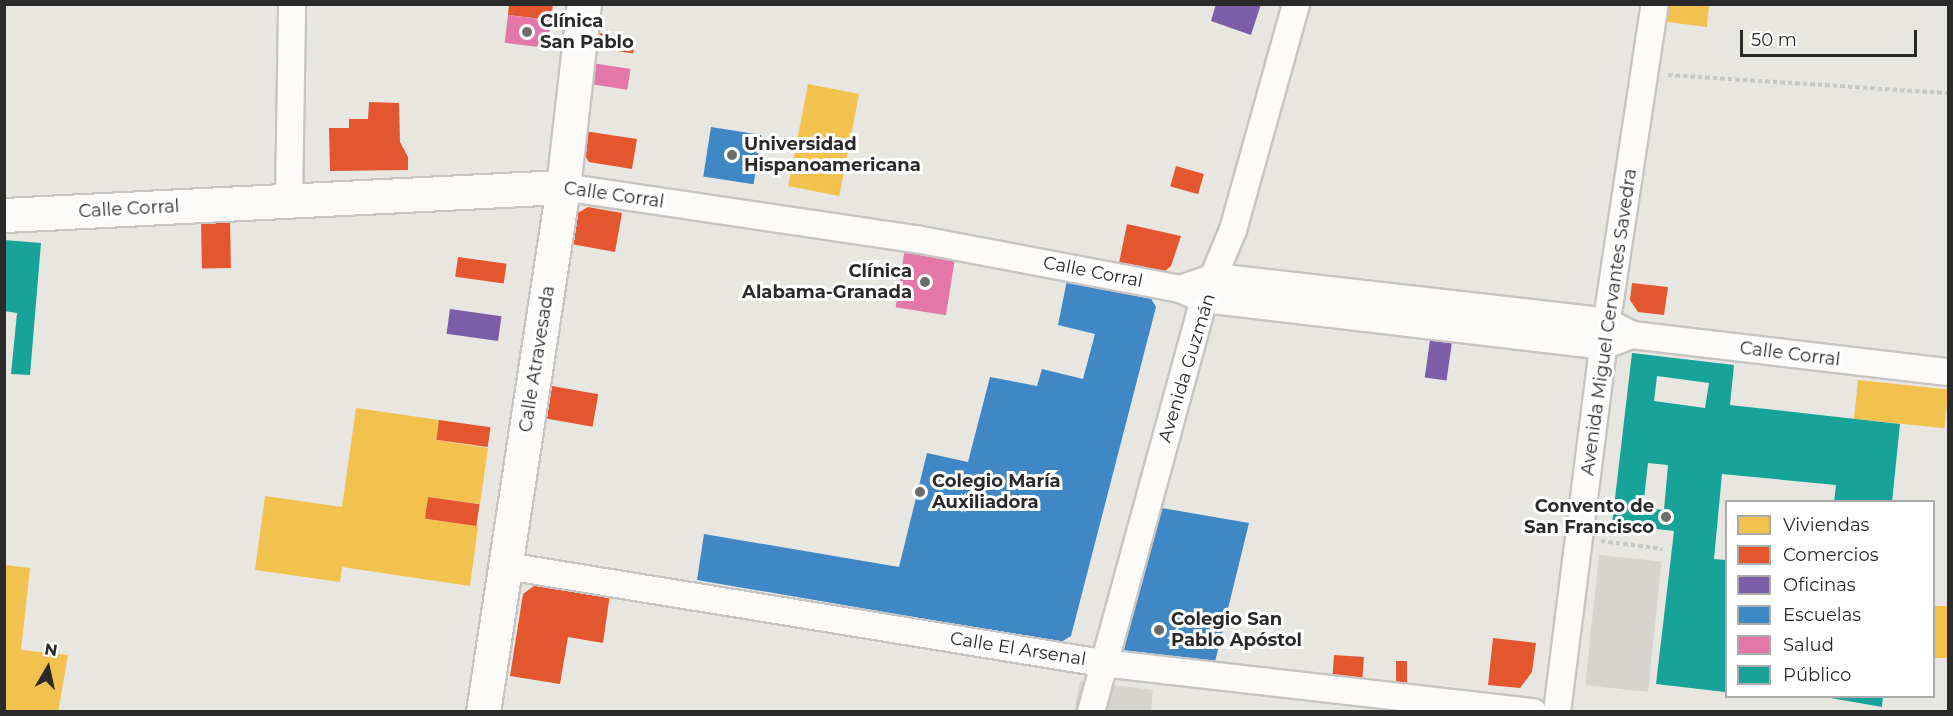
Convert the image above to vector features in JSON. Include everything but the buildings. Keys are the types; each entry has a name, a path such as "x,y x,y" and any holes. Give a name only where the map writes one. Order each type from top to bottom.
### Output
{"street":[{"path":"289,202 292,4"},
{"name":"Calle Atravesada","path":"483,711 563,187 584,4"},
{"name":"Avenida Guzmán","path":"1091,711 1102,663 1204,299 1233,230 1296,4"},
{"name":"Avenida Miguel Cervantes Savedra","path":"1557,711 1605,334 1655,4"},
{"name":"Calle Corral","path":"4,215 563,187 916,239 1180,289 1204,299 1632,335 1948,372"},
{"name":"Calle Corral","path":"1180,289 1215,277 1605,334"},
{"name":"Calle El Arsenal","path":"506,566 1102,663 1533,711"}],"path":[{"path":"1646,74 1948,93"},
{"path":"1580,539 1662,549"}],"shaded area":[{"path":"1599,555 1662,562 1648,692 1585,685"},
{"path":"1080,681 1153,690 1151,711 1074,712"}],"place":[{"name":"Clínica San Pablo","path":"527,32"},
{"name":"Universidad Hispanoamericana","path":"732,155"},
{"name":"Clínica Alabama-Granada","path":"925,282"},
{"name":"Colegio María Auxiliadora","path":"920,492"},
{"name":"Convento de San Francisco","path":"1666,517"},
{"name":"Colegio San Pablo Apóstol","path":"1159,630"}]}
